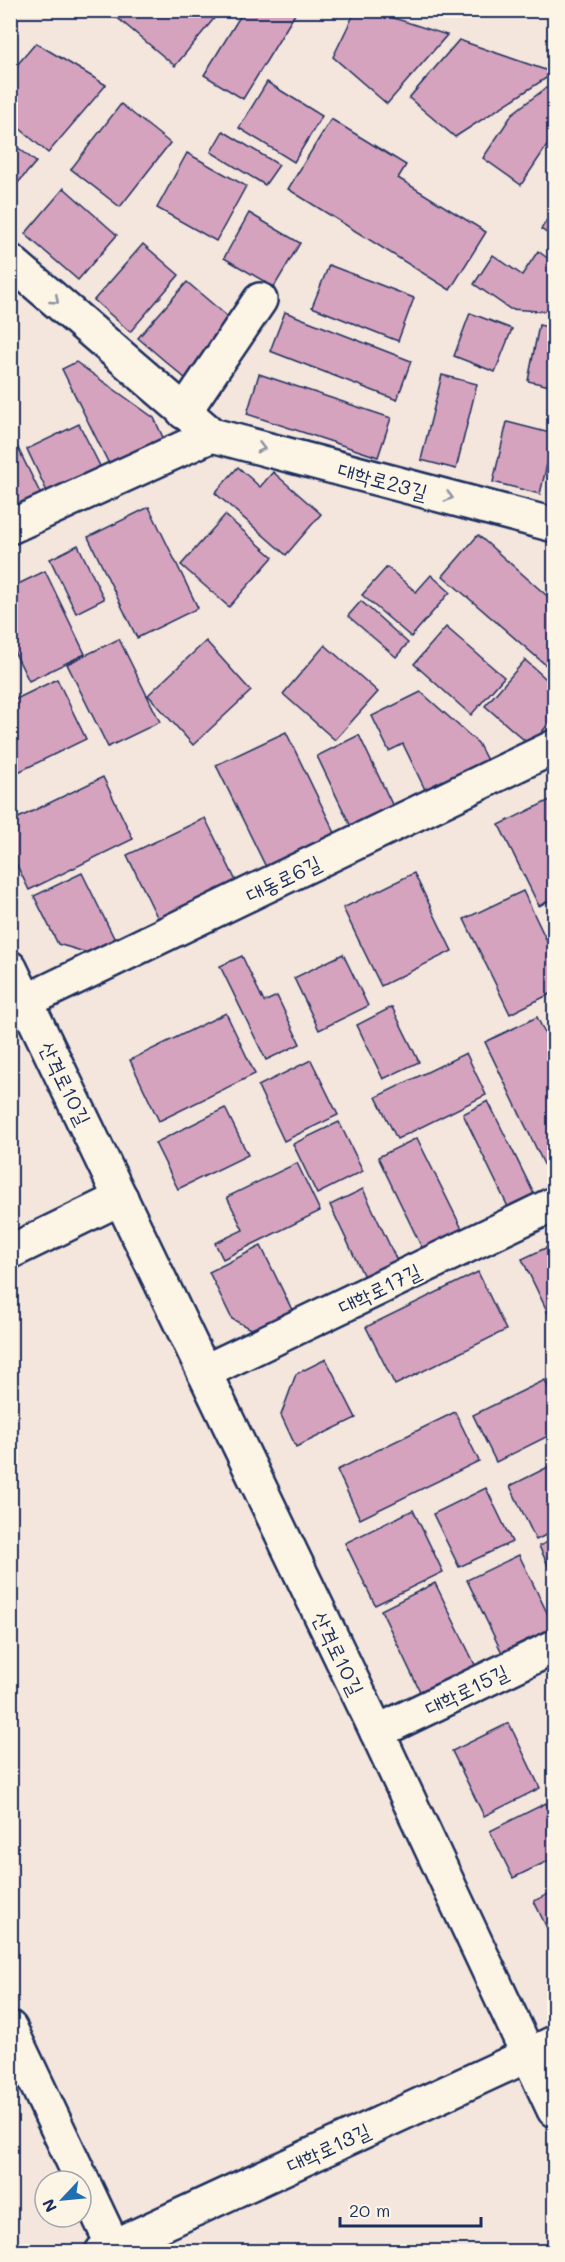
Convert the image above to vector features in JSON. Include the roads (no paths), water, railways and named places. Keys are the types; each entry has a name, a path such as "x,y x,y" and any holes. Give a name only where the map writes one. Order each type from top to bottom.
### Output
{"street":[{"name":"대학로23길","path":"10,261 212,435 555,525"},
{"path":"184,412 260,300"},
{"path":"10,527 212,435"},
{"name":"대동로6길","path":"19,1005 555,747"},
{"name":"산격로10길","path":"10,968 19,1005 121,1198 377,1732 541,2049 555,2110"},
{"path":"10,1252 121,1198"},
{"name":"대학로17길","path":"204,1372 555,1204"},
{"name":"대학로15길","path":"377,1732 555,1647"},
{"path":"10,2028 110,2250"},
{"name":"대학로13길","path":"110,2250 541,2049"}]}
